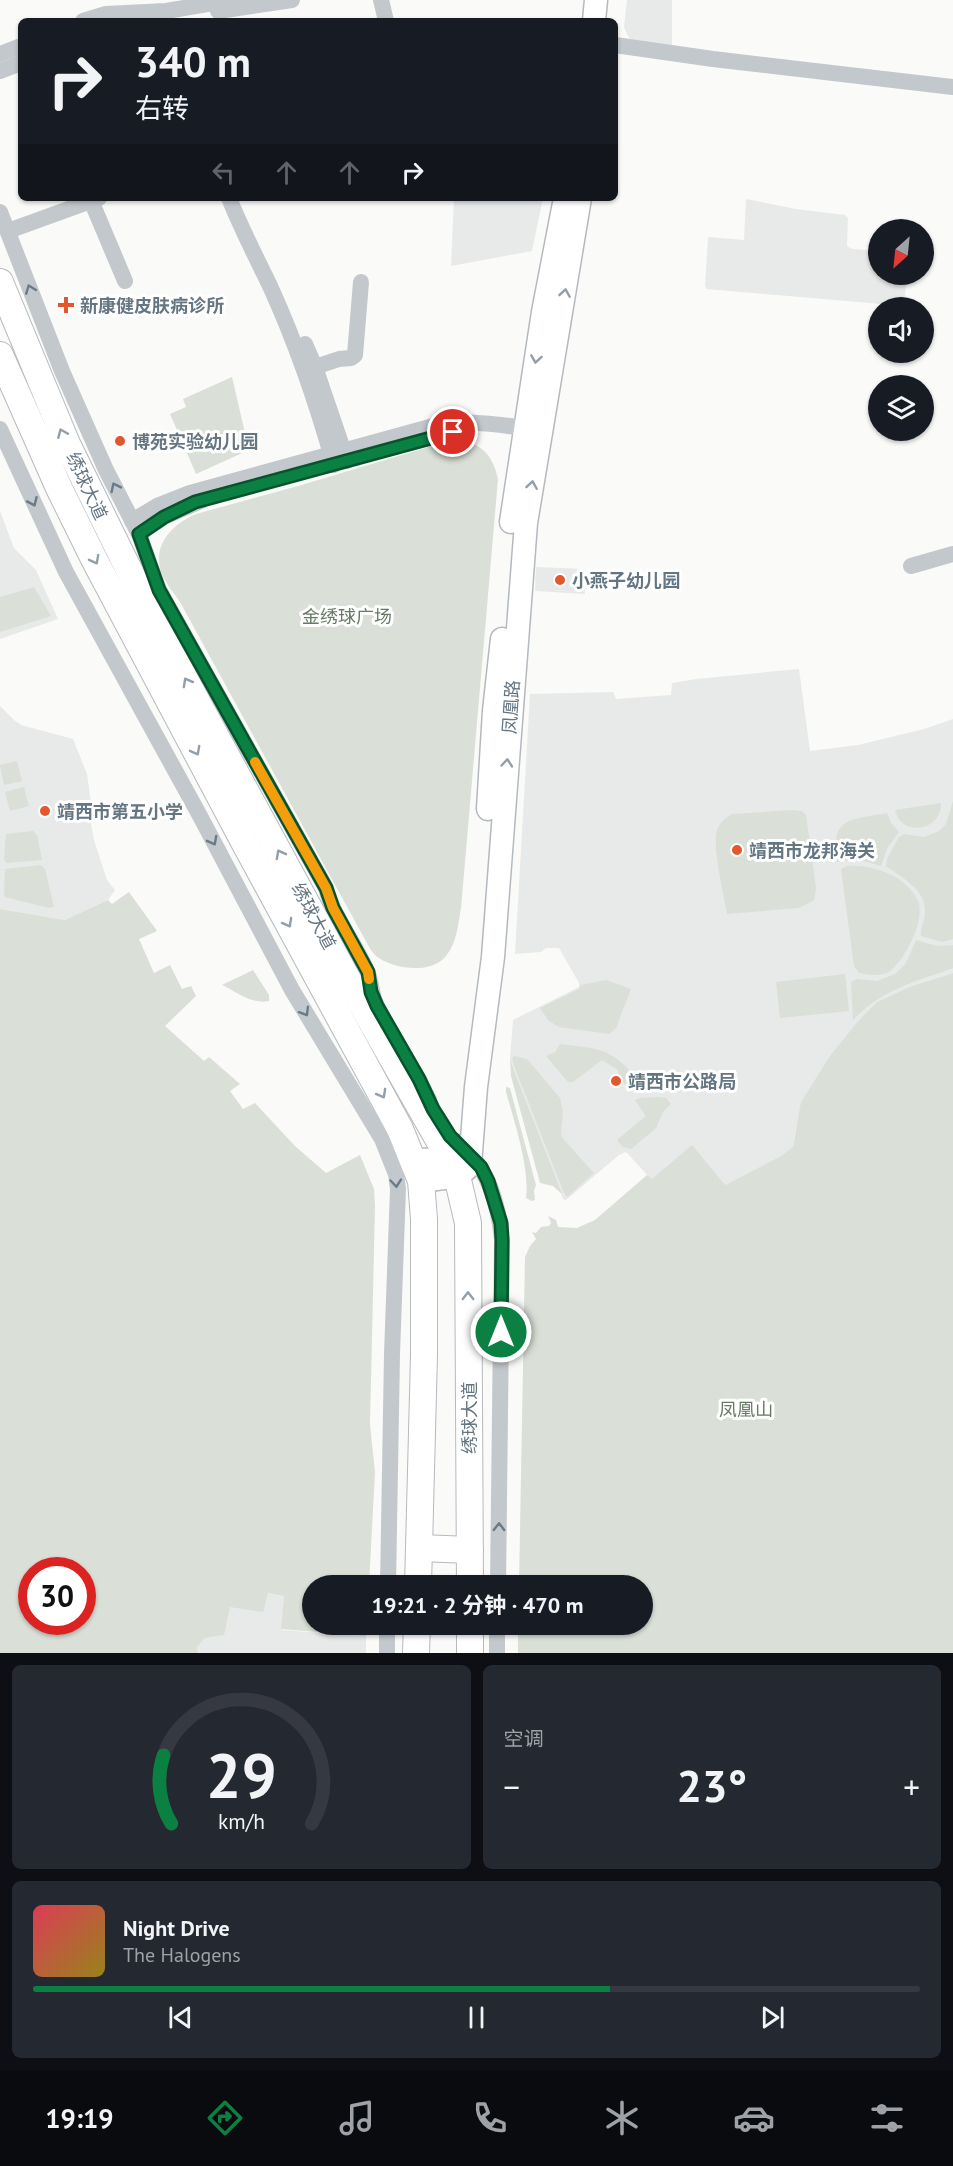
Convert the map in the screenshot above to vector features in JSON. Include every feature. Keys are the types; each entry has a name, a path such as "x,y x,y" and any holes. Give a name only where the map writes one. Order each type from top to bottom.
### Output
{"main road":[{"path":"594,18 596,0"},
{"path":"604,18 606,0"},
{"name":"凤凰路","path":"459,1158 476,1087 494,957 543,312 564,201"},
{"name":"凤凰路","path":"532,434 547,400 580,201"},
{"name":"绣球大道","path":"0,282 35,370 99,512 162,638 354,991 459,1158 468,1223 471,1575"},
{"name":"绣球大道","path":"0,355 68,508 400,1129 417,1170 424,1219 424,1355 419,1575"},
{"path":"417,1170 459,1158"},
{"path":"420,1548 470,1550"},
{"path":"416,1653 417,1635"},
{"path":"470,1635 470,1653"}],"street":[{"path":"161,14 231,0"},
{"path":"93,18 106,14 161,14 292,0"},
{"path":"381,0 385,18"},
{"path":"618,45 953,87"},
{"path":"0,54 18,47"},
{"path":"0,71 18,64"},
{"path":"8,231 88,201"},
{"path":"94,201 125,281"},
{"path":"230,201 271,288 339,458"},
{"path":"242,201 247,217 315,367 339,458"},
{"path":"0,212 45,325 106,470 135,528 159,590 326,888 333,908 368,972 371,992 377,1006 419,1079 459,1158 481,1167 494,1197 501,1223 502,1240 498,1575"},
{"path":"315,367 355,355 361,282"},
{"path":"35,370 45,325"},
{"path":"135,528 195,502 437,425 478,421 532,434"},
{"path":"2,440 66,572 200,816 292,990 382,1139 396,1174 398,1189 392,1354 388,1575"},
{"path":"911,566 953,554"},
{"path":"200,816 210,777"},
{"path":"493,1575 499,1563"},
{"path":"387,1635 387,1653"},
{"path":"497,1635 497,1653"}],"shaded area":[{"path":"627,0 672,0 672,46 629,38 624,27"},
{"path":"746,199 796,209 845,215 848,218 847,246 852,249 868,250 868,285 906,285 905,297 868,297 868,303 707,289 705,286 708,237 744,240"},
{"path":"454,201 542,201 532,251 451,266"},
{"path":"0,511 14,548 36,570 58,619 0,639"},
{"name":"小燕子幼儿园","path":"536,567 584,569 585,594 535,591"},
{"name":"靖西市龙邦海关","path":"799,669 810,751 858,745 924,729 953,719 953,973 909,987 877,1002 858,1021 832,1053 796,1128 793,1148 781,1156 725,1185 652,1180 626,1152 619,1155 566,1200 563,1199 510,1059 513,1020 579,987 579,983 559,948 515,954 530,694 613,692 616,699 671,695 672,683"},
{"name":"靖西市第五小学","path":"0,706 21,725 73,739 87,774 94,840 107,880 115,890 108,900 65,920 0,909"},
{"path":"268,1593 284,1596 282,1630 302,1631 302,1635 366,1636 366,1653 198,1653 197,1647 205,1638 218,1636 230,1606"}],"green space":[{"path":"232,377 249,450 196,474 170,414 186,407 183,399"},
{"name":"金绣球广场","path":"458,440 474,444 485,452 493,464 498,479 461,908 455,939 446,956 431,966 412,968 383,961 370,948 180,602 164,578 159,564 159,554 166,537 172,530 196,514"},
{"path":"34,587 51,616 0,632 0,597"},
{"path":"17,761 22,781 4,785 0,765"},
{"path":"24,787 29,806 10,811 5,792"},
{"path":"953,801 953,939 942,942 921,936 925,912 922,897 912,885 886,866 887,859 899,837 904,834 924,837 939,831 946,824"},
{"path":"941,803 940,812 935,820 921,828 905,825 895,810"},
{"path":"802,811 806,815 816,888 814,900 799,908 727,914 716,848 717,830 720,825 733,814"},
{"path":"887,813 891,823 899,832 888,847 881,866 854,860 837,862 837,836 846,823 863,817"},
{"path":"33,831 37,835 42,860 6,863 4,859 6,834"},
{"path":"41,865 45,869 54,907 49,908 5,897 5,869"},
{"path":"847,866 867,867 888,873 906,885 918,901 919,918 913,939 896,966 886,973 875,975 859,973 854,966 841,869"},
{"path":"129,892 157,931 139,939 154,973 170,965 182,989 191,986 196,996 165,1026 204,1061 209,1057 240,1084 230,1091 243,1109 255,1103 295,1146 326,1173 360,1155 374,1189 370,1425 375,1472 370,1575 302,1575 302,1631 281,1629 284,1596 268,1593 263,1612 230,1607 224,1635 205,1638 197,1647 198,1653 0,1653 0,909 65,920 108,900 112,904"},
{"path":"916,940 937,946 953,945 953,968 912,982 887,994 864,1009 853,1020 851,982 856,979 877,981 895,974 906,963"},
{"path":"253,970 269,995 269,1001 251,1000 222,985"},
{"name":"凤凰山","path":"953,973 953,1653 518,1653 518,1635 653,1635 653,1575 519,1575 525,1257 536,1239 532,1232 536,1233 541,1227 549,1226 551,1223 548,1216 556,1220 558,1227 577,1228 595,1220 647,1175 652,1179 692,1145 725,1185 781,1156 793,1147 801,1102 832,1053 877,1002 909,987"},
{"path":"845,974 849,1011 780,1018 776,982"},
{"path":"606,980 631,989 616,1028 609,1034 559,1027 548,1020 540,1008 579,989 581,985"},
{"path":"560,1044 606,1052 621,1062 633,1075 637,1086 633,1089 627,1086 618,1070 602,1060 573,1082 568,1082 546,1056 555,1052"},
{"path":"514,1056 527,1059 560,1098 563,1111 561,1135 594,1173 567,1197 515,1068 512,1059"},
{"path":"510,1059 562,1194 553,1186 540,1183 511,1076"},
{"path":"506,1087 510,1088 536,1185 535,1200 532,1201 526,1198 524,1159"},
{"path":"666,1098 671,1104 663,1112 656,1128 631,1149 623,1147 617,1140 646,1116 635,1100"}],"slow traffic":[{"path":"255,762 326,888 328,898 368,972 369,979"}],"place":[{"name":"新康健皮肤病诊所","path":"66,305"},
{"name":"博苑实验幼儿园","path":"120,441"},
{"name":"小燕子幼儿园","path":"560,580"},
{"name":"靖西市第五小学","path":"45,811"},
{"name":"靖西市龙邦海关","path":"737,850"},
{"name":"靖西市公路局","path":"616,1081"}],"route":[{"path":"453,432 195,502 155,522 139,534 159,590 326,888 333,908 368,972 371,992 377,1006 443,1126 481,1167 488,1181 501,1223 501,1332"}]}
